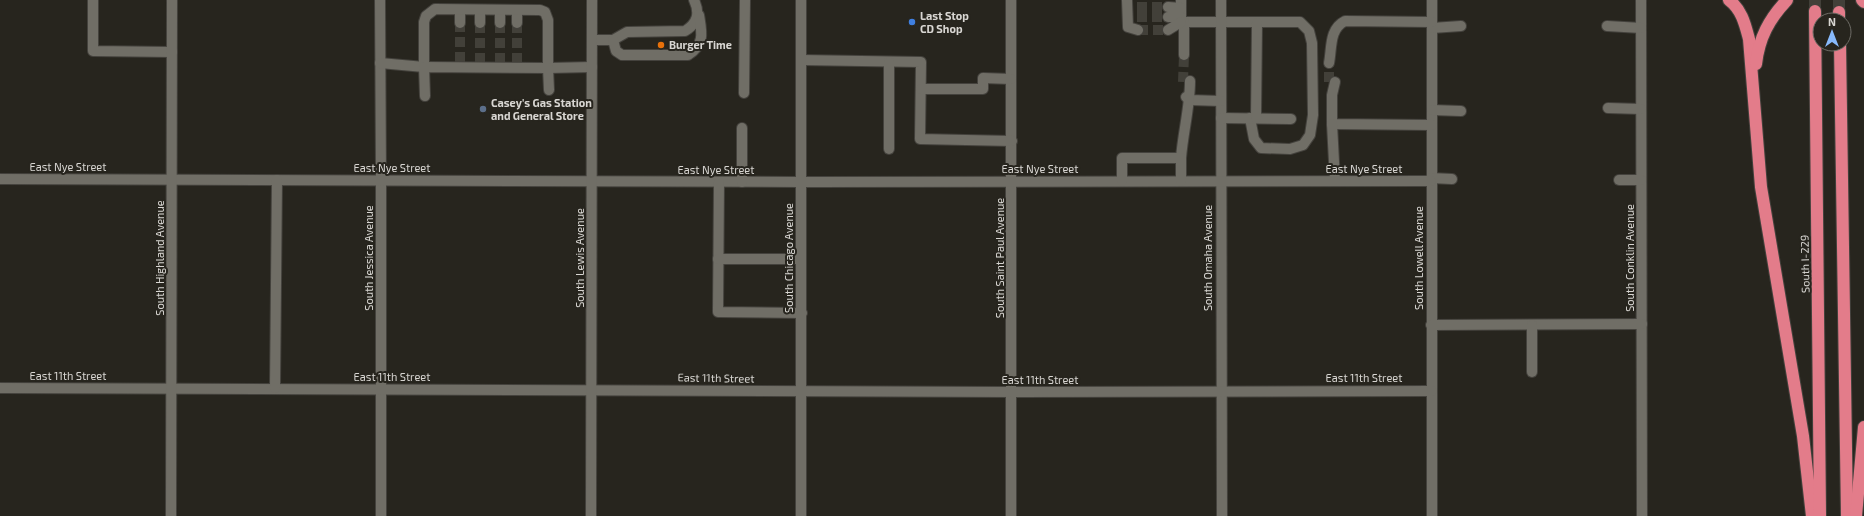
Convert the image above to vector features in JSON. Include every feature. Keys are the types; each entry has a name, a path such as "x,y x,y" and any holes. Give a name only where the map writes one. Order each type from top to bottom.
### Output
{"highway":[{"path":"1729,0 1740,11 1745,23 1753,82 1761,187 1803,436 1812,516"},
{"path":"1753,82 1758,48 1763,35 1769,22 1787,0"},
{"name":"South I-229","path":"1815,11 1820,516"},
{"path":"1840,52 1847,516"},
{"path":"1856,516 1864,427"}],"street":[{"path":"92,0 93,51 172,52"},
{"name":"South Highland Avenue","path":"171,516 172,0"},
{"name":"South Jessica Avenue","path":"380,0 381,516"},
{"name":"South Lewis Avenue","path":"591,516 592,0"},
{"path":"613,40 616,51 622,55 688,55 696,50 701,41 698,8 694,0"},
{"path":"744,93 745,0"},
{"name":"South Chicago Avenue","path":"801,0 801,516"},
{"name":"South Saint Paul Avenue","path":"1011,0 1011,516"},
{"name":"South Omaha Avenue","path":"1221,0 1220,390 1222,516"},
{"name":"South Lowell Avenue","path":"1432,0 1432,516"},
{"name":"South Conklin Avenue","path":"1641,0 1642,516"},
{"path":"424,96 424,22 426,16 435,9 540,10 545,12 548,20 549,90"},
{"path":"1131,9 1128,27 1138,30"},
{"path":"460,10 460,23"},
{"path":"480,10 480,23"},
{"path":"500,10 500,23"},
{"path":"517,10 517,23"},
{"path":"1168,12 1221,23 1257,22 1300,22 1310,31 1312,43 1313,115 1310,135 1303,145 1290,149 1261,148 1254,139 1253,118 1257,22"},
{"path":"1168,30 1182,14"},
{"path":"1182,14 1187,55"},
{"path":"592,40 613,40 627,32 686,31 692,27 699,15"},
{"path":"1332,63 1332,34 1337,25 1344,21 1461,26"},
{"path":"1607,26 1641,28"},
{"path":"801,60 921,62 920,139 1012,141"},
{"path":"889,62 889,149"},
{"path":"380,63 424,67 459,65 517,65 548,68 592,68"},
{"path":"921,89 983,90 983,78 1012,79"},
{"path":"1187,81 1185,97 1190,100 1221,101"},
{"path":"1332,82 1332,124 1335,181"},
{"path":"1181,181 1182,135 1190,100"},
{"path":"1608,108 1641,109"},
{"path":"1432,110 1461,111"},
{"path":"1221,118 1291,119"},
{"path":"1332,124 1432,125"},
{"path":"742,128 742,182"},
{"path":"1122,181 1122,158 1181,158"},
{"name":"East Nye Street","path":"0,179 720,182 1335,181 1452,179"},
{"path":"275,388 277,180"},
{"path":"1620,180 1641,180"},
{"path":"720,182 718,312 802,313"},
{"path":"718,260 801,259"},
{"path":"1432,324 1642,324"},
{"path":"1532,324 1532,372"},
{"name":"East 11th Street","path":"0,388 591,389 1012,392 1432,390"}],"tunnel":[{"path":"1815,0 1815,11"},
{"path":"1839,0 1839,12"},
{"path":"1137,7 1168,7"},
{"path":"1137,17 1168,17"},
{"path":"460,23 460,62"},
{"path":"480,23 480,62"},
{"path":"500,23 500,62"},
{"path":"517,23 517,62"},
{"path":"1138,30 1168,30"},
{"path":"1183,82 1184,55"},
{"path":"1329,63 1329,82"}],"place":[{"name":"Last Stop CD Shop","path":"912,22"},
{"name":"Burger Time","path":"661,45"},
{"name":"Casey's Gas Station and General Store","path":"483,109"}]}
